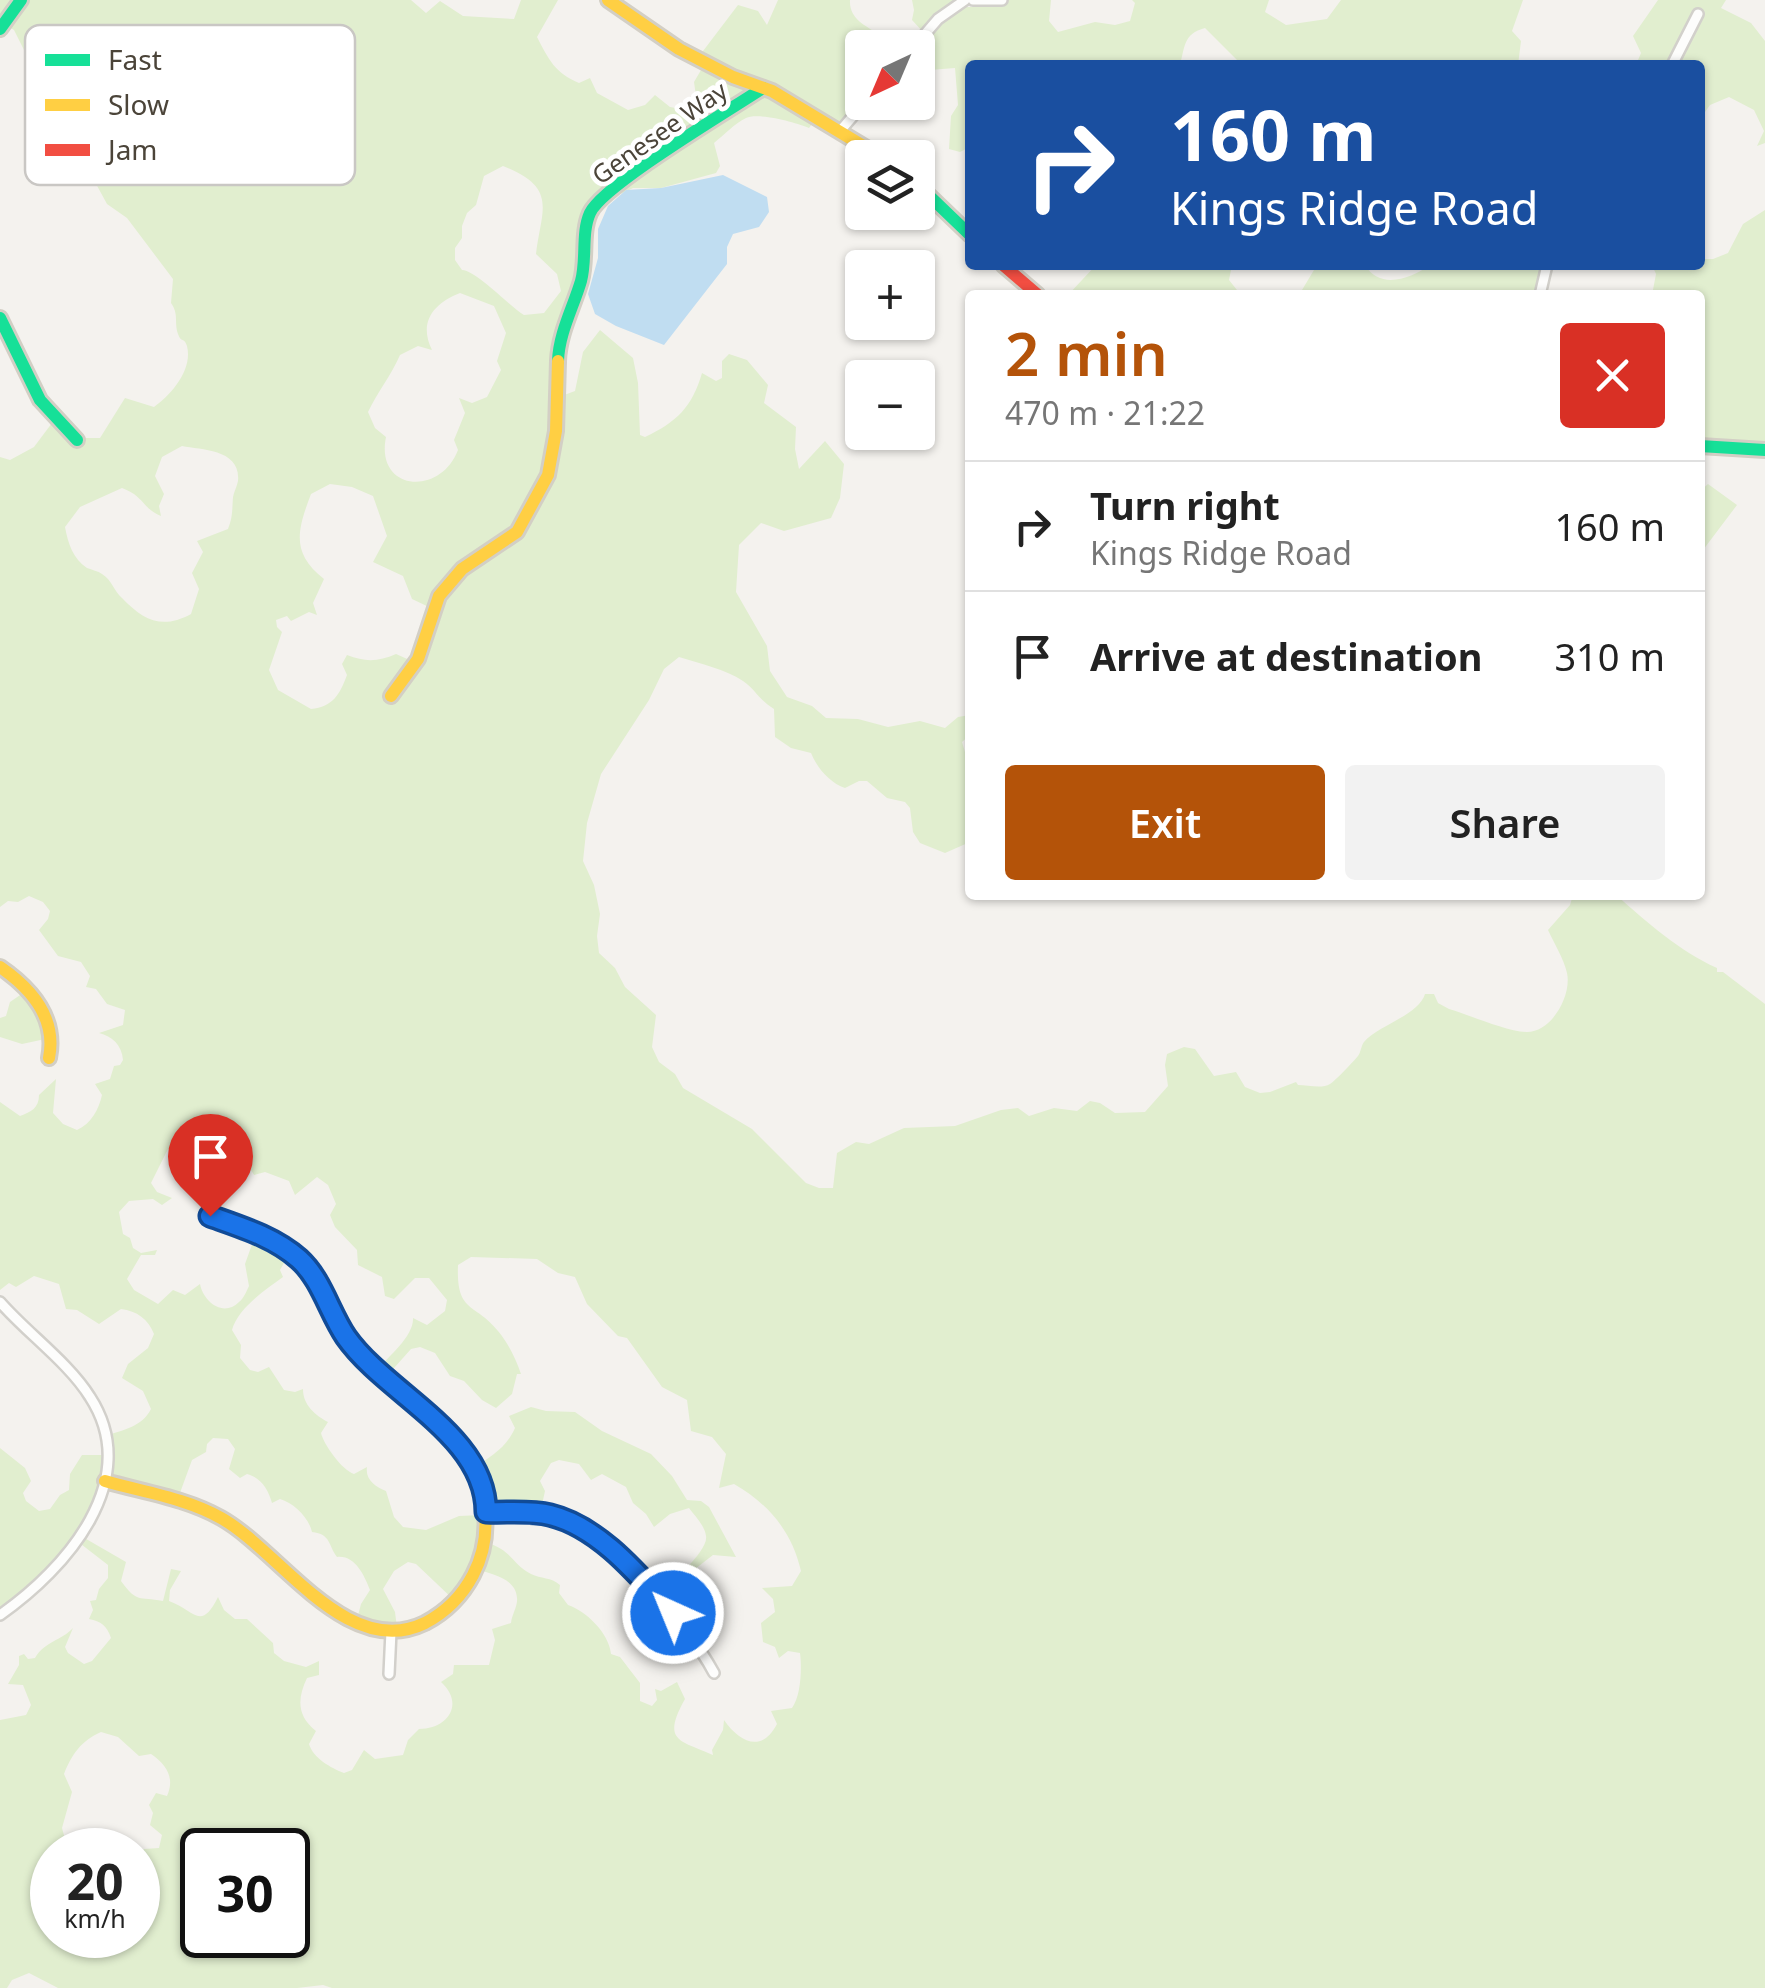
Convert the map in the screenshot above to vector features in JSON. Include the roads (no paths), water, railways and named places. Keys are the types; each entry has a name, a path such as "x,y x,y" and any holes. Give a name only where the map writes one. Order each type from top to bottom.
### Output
{"street":[{"path":"0,29 21,0"},
{"path":"608,0 712,68 763,88 855,140"},
{"path":"929,30 965,0"},
{"path":"973,0 1002,0"},
{"path":"1675,60 1698,14"},
{"name":"Genesee Way","path":"392,696 418,658 440,596 462,570 516,532 548,474 556,431 559,344 582,277 588,217 594,206 619,183 763,88"},
{"path":"840,130 849,120"},
{"path":"935,201 965,229"},
{"path":"1009,270 1032,290"},
{"path":"0,318 40,400 77,440"},
{"path":"1705,446 1765,450"},
{"path":"0,968 28,991 46,1015 51,1032 49,1058"},
{"path":"105,1481 186,1503 221,1518 341,1615 391,1632 422,1624 455,1602 482,1557 487,1537 486,1512 482,1484 468,1458 356,1350 302,1262 260,1235 210,1216"},
{"path":"0,1302 90,1396 106,1438 105,1481 88,1524 44,1582 0,1614"},
{"path":"486,1512 550,1515 590,1534 673,1613 692,1635 714,1673"},
{"path":"388,1674 391,1632"}],"water":[{"path":"723,175 767,197 769,212 759,227 733,234 727,247 727,264 664,345 595,314 588,294 598,258 598,229 608,206 626,190 661,188"}]}
